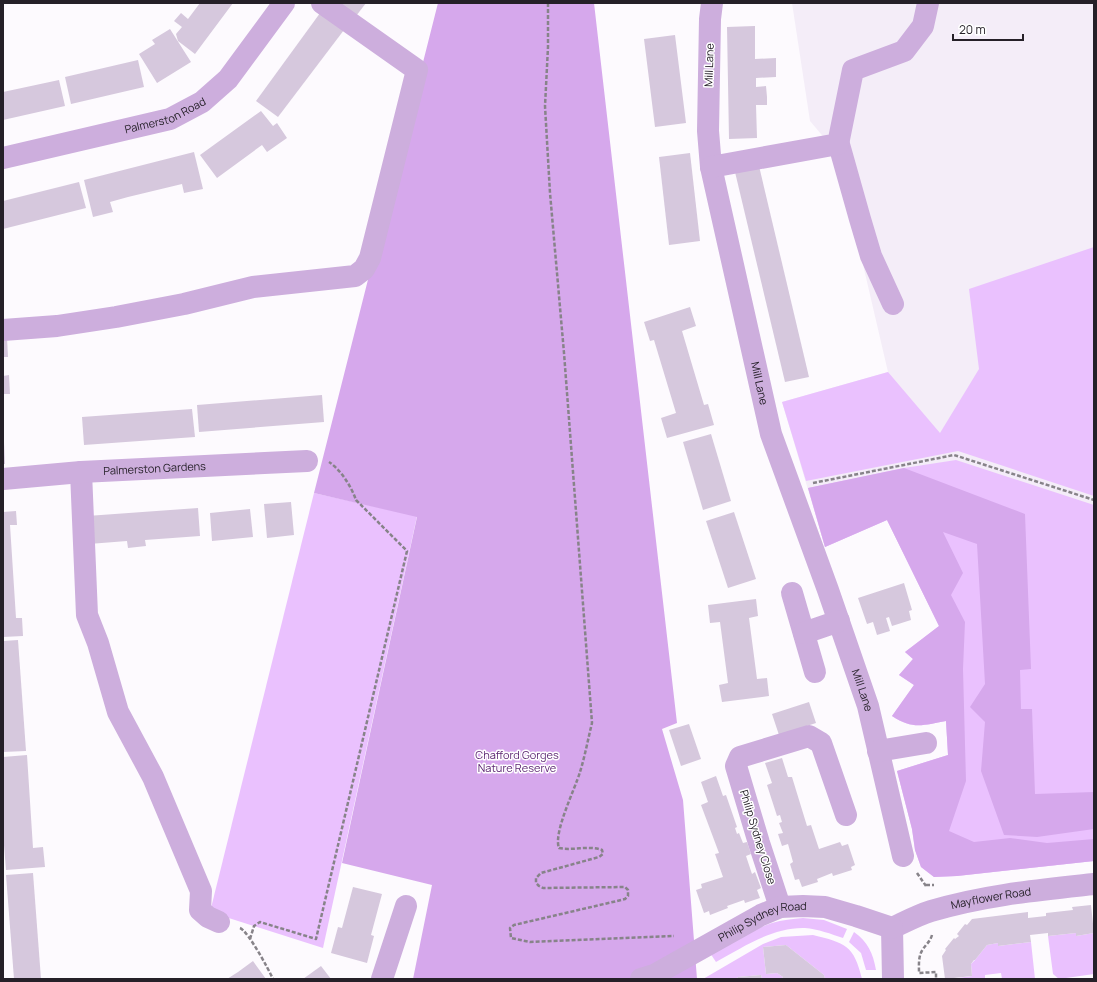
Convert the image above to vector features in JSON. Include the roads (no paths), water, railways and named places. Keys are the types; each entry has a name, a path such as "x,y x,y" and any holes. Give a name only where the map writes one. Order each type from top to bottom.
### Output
{"street":[{"name":"Palmerston Road","path":"3,158 170,119 202,102 228,79 284,3"},
{"path":"3,330 56,326 116,317 184,304 253,287 355,276 364,269 370,258 417,70 322,3"},
{"name":"Mill Lane","path":"712,3 710,19 708,131 711,167 771,434 839,621 868,706 903,856"},
{"path":"893,304 872,256 838,141 853,70 904,50 923,26 928,3"},
{"path":"711,167 838,144 838,141"},
{"name":"Palmerston Gardens","path":"3,479 81,472 307,461"},
{"path":"81,472 87,615 98,643 118,712 153,777 201,891 200,910 208,917 219,922"},
{"path":"792,593 815,672"},
{"path":"804,633 839,621"},
{"name":"Philip Sydney Close","path":"780,907 758,843 736,766 740,757 809,736 821,743 846,815"},
{"path":"878,751 926,743"},
{"name":"Mayflower Road","path":"892,928 930,912 975,899 1094,884"},
{"path":"382,979 406,906"},
{"name":"Philip Sydney Road","path":"641,979 654,975 761,915 780,907 825,907 892,928"},
{"path":"892,928 893,979"}],"park label":[{"name":"Chafford Gorges Nature Reserve","path":"517,761"}]}
